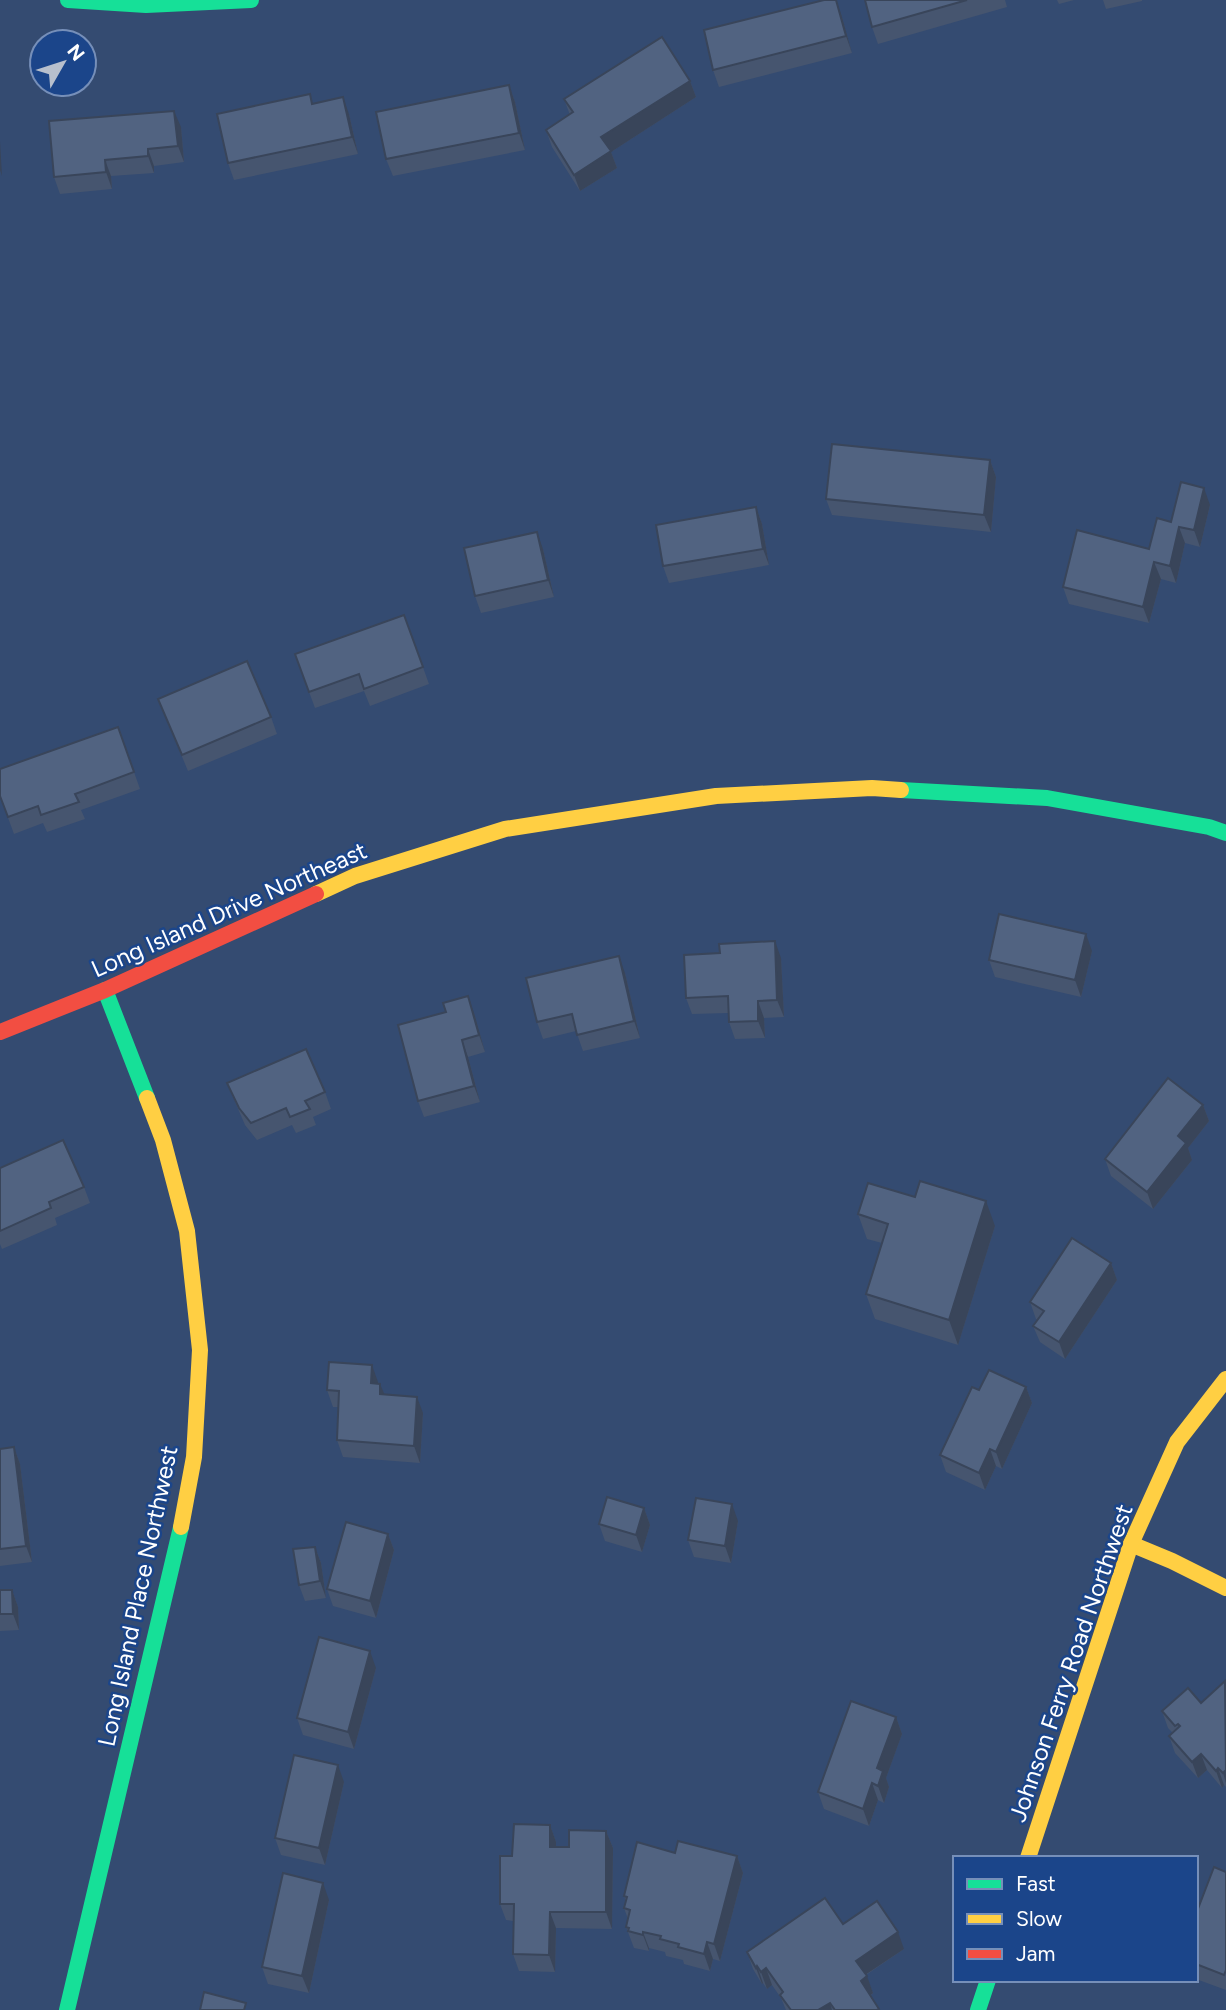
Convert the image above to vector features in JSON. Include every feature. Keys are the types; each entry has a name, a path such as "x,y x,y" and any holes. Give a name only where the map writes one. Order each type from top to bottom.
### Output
{"street":[{"path":"68,0 146,5 251,0"},
{"name":"Long Island Drive Northeast","path":"0,1032 105,990 355,876 505,829 716,796 872,788 1047,799 1209,827 1226,833"},
{"name":"Long Island Place Northwest","path":"67,2010 181,1527 194,1457 200,1350 187,1231 177,1192 163,1140 105,990"},
{"name":"Johnson Ferry Road Northwest","path":"1029,1856 1132,1544 1177,1442 1226,1379"},
{"path":"1132,1544 1226,1588"},
{"path":"978,2010 987,1982"}],"building":[{"path":"824,0 836,0 846,36 713,70 704,30"},
{"path":"865,0 967,0 872,27"},
{"path":"662,37 690,81 601,137 611,151 574,175 546,130 573,112 564,99"},
{"path":"509,85 519,133 386,159 376,112"},
{"path":"310,94 312,104 343,97 352,137 228,163 217,114"},
{"path":"174,111 178,146 148,149 148,156 105,160 106,172 54,177 49,121"},
{"path":"832,444 990,460 984,515 826,499"},
{"path":"1181,482 1204,488 1194,530 1179,527 1170,566 1154,562 1143,607 1063,587 1077,530 1149,549 1157,518 1171,522"},
{"path":"756,507 763,549 663,566 656,525"},
{"path":"537,532 548,580 475,596 464,548"},
{"path":"404,615 423,667 364,689 359,674 309,692 295,654"},
{"path":"247,661 271,717 182,755 158,699"},
{"path":"118,727 134,772 75,794 79,802 41,815 38,806 8,817 0,796 0,769"},
{"path":"999,914 1086,934 1075,980 989,960"},
{"path":"775,941 777,1000 758,1001 758,1021 729,1022 728,996 686,998 684,955 720,953 719,944"},
{"path":"619,956 634,1021 577,1035 572,1014 537,1022 526,978"},
{"path":"468,996 479,1035 462,1040 474,1086 418,1101 398,1025 446,1012 443,1003"},
{"path":"306,1049 325,1092 305,1101 310,1109 290,1117 286,1108 251,1123 239,1108 227,1083"},
{"path":"1168,1078 1203,1105 1178,1136 1186,1143 1147,1192 1105,1159"},
{"path":"63,1140 84,1187 49,1202 51,1208 0,1231 0,1168"},
{"path":"920,1181 986,1201 949,1320 866,1294 888,1224 858,1214 868,1183 915,1197"},
{"path":"1072,1238 1111,1263 1059,1342 1033,1326 1044,1311 1030,1302"},
{"path":"329,1362 372,1365 371,1383 380,1384 380,1394 417,1397 414,1446 337,1440 339,1391 327,1390"},
{"path":"989,1370 1026,1387 996,1452 990,1449 979,1473 940,1455 972,1387 979,1390"},
{"path":"14,1447 26,1546 0,1549 0,1449"},
{"path":"607,1497 644,1508 636,1535 599,1524"},
{"path":"696,1498 732,1504 725,1546 688,1540"},
{"path":"346,1522 388,1534 370,1601 327,1589"},
{"path":"315,1547 320,1581 299,1585 293,1549"},
{"path":"0,1590 12,1590 13,1614 0,1614"},
{"path":"319,1637 370,1651 348,1732 297,1718"},
{"path":"1225,1681 1226,1772 1223,1773 1218,1768 1216,1771 1201,1754 1192,1762 1169,1736 1180,1726 1175,1726 1162,1711 1188,1688 1201,1703"},
{"path":"851,1701 896,1717 877,1768 883,1771 878,1786 872,1783 863,1809 818,1792"},
{"path":"294,1755 338,1765 319,1848 275,1838"},
{"path":"514,1824 550,1825 550,1847 569,1847 569,1830 606,1831 606,1912 550,1912 549,1955 513,1954 514,1904 500,1904 500,1856 512,1856"},
{"path":"678,1841 737,1856 714,1944 707,1942 704,1954 678,1947 679,1944 660,1939 661,1936 628,1931 629,1928 626,1927 630,1910 624,1908 627,1897 624,1896 637,1842 675,1853"},
{"path":"1214,1867 1226,1872 1224,1975 1198,1965 1198,1909"},
{"path":"283,1873 323,1883 302,1976 262,1967"},
{"path":"825,1898 843,1924 877,1901 898,1932 856,1961 867,1976 861,1981 879,2009 877,2010 835,2010 830,2003 818,2010 791,2010 780,1995 783,1992 766,1968 761,1972 757,1966 756,1968 747,1952"},
{"path":"204,1992 246,2003 244,2010 200,2010"}],"traffic: fast":[{"path":"68,0 146,5 251,0"},
{"path":"901,790 1047,798 1209,827 1226,833"},
{"path":"105,990 147,1098"},
{"path":"67,2010 181,1527"},
{"path":"978,2010 987,1982"}],"traffic: slow":[{"path":"316,894 355,876 505,829 716,796 872,788 901,790"},
{"path":"147,1098 163,1140 187,1231 200,1350 194,1457 181,1527"},
{"path":"1029,1856 1131,1544 1177,1442 1226,1379"},
{"path":"1131,1544 1226,1588"}],"traffic: jam":[{"path":"0,1032 105,990 316,894"}]}
